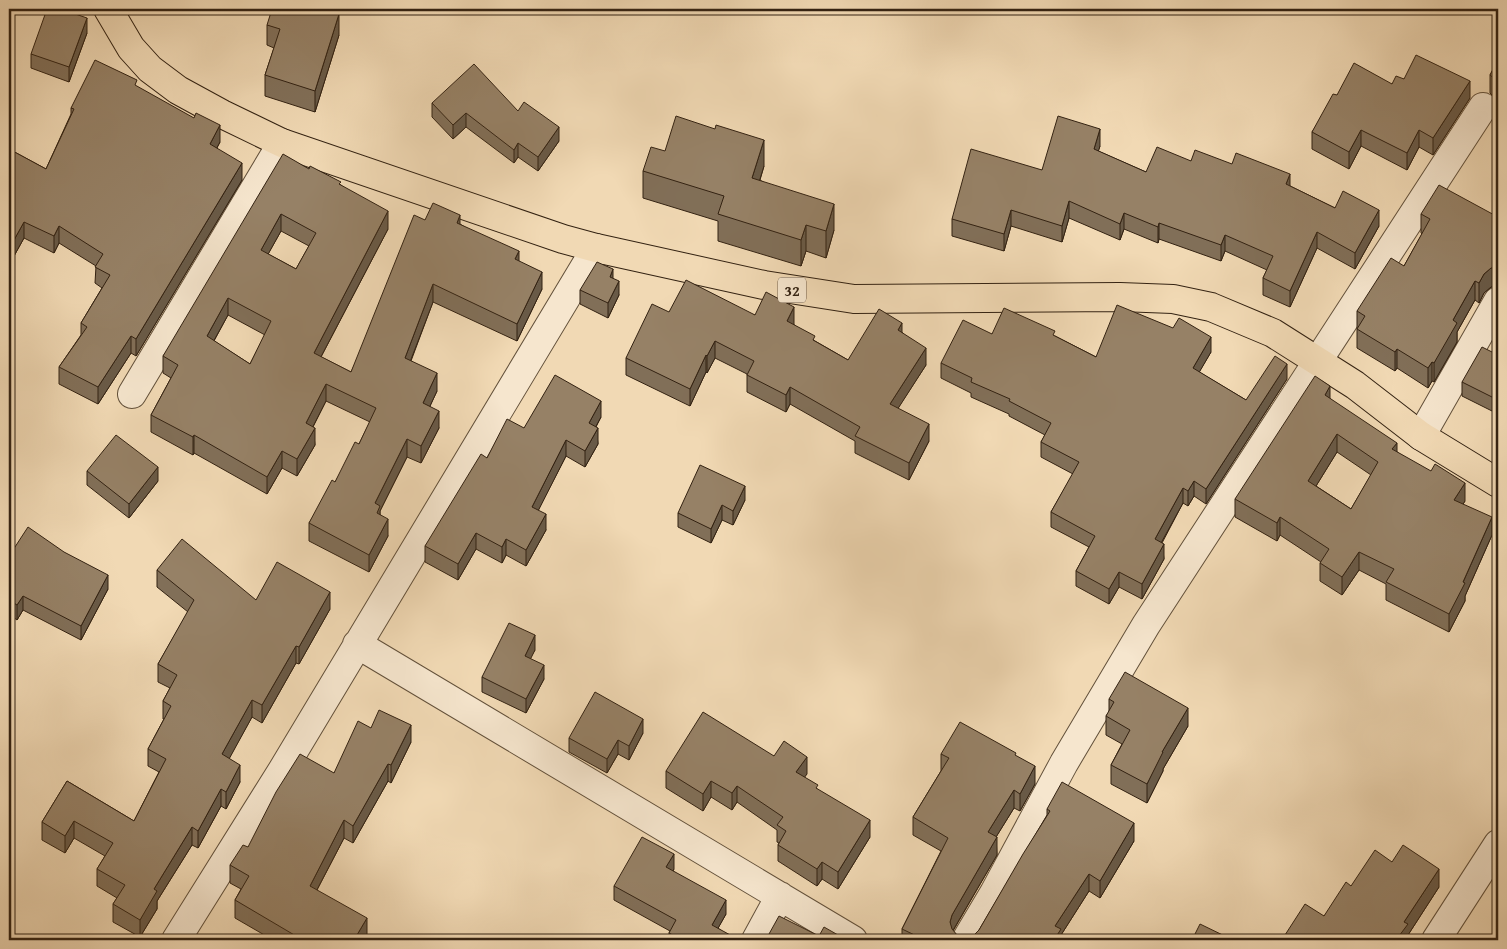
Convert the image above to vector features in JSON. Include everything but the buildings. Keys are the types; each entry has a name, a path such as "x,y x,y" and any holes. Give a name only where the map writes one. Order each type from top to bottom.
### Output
{"highway":[{"name":"32","path":"108,9 131,48 150,69 178,90 222,114 282,143 563,239 596,248 764,286 854,299 1120,297 1173,299 1211,307 1273,333 1355,385 1422,436 1498,483"}],"street":[{"path":"966,940 994,893 1064,763 1146,625 1482,107"},
{"path":"132,394 282,143"},
{"path":"176,940 283,769 596,248"},
{"path":"1422,436 1498,301"},
{"path":"357,644 853,940"},
{"path":"1436,940 1498,844"},
{"path":"756,940 780,896"}]}
